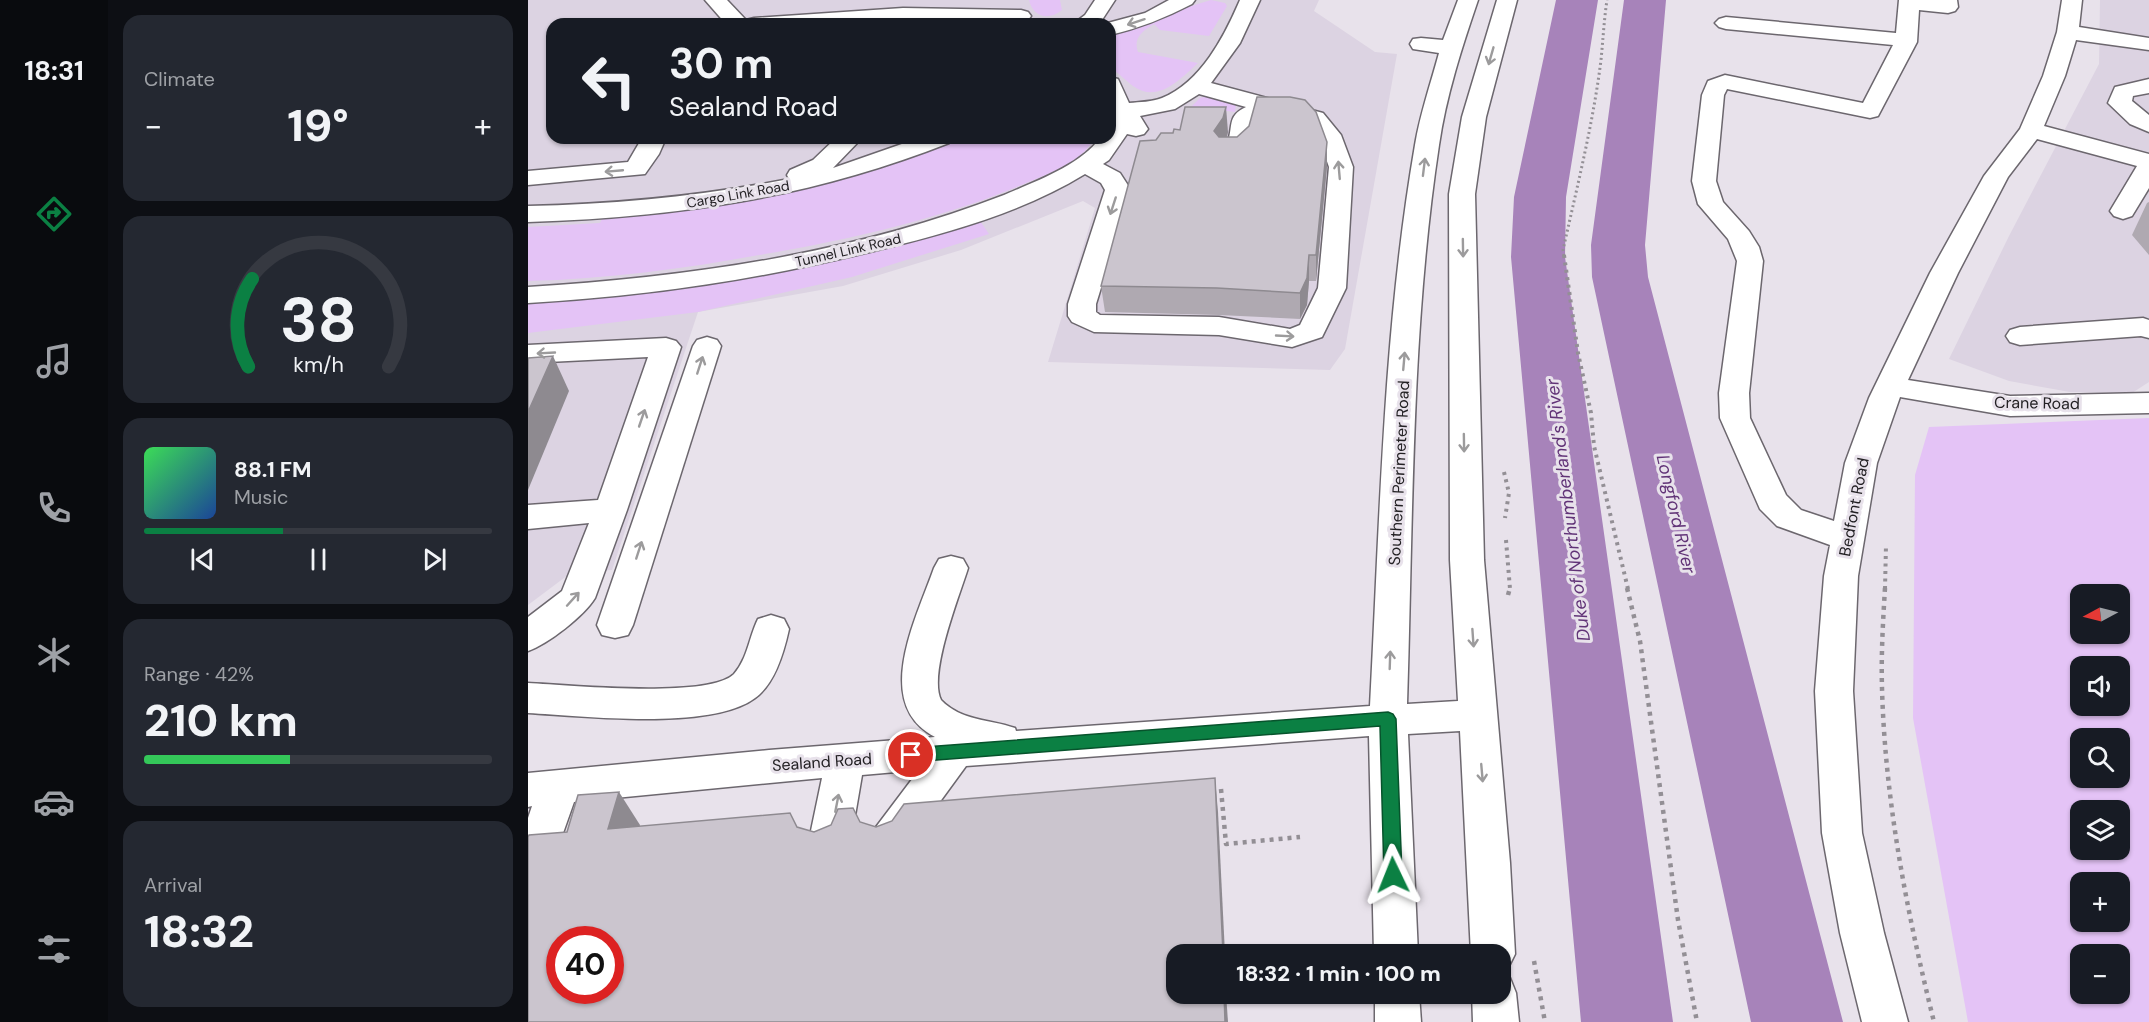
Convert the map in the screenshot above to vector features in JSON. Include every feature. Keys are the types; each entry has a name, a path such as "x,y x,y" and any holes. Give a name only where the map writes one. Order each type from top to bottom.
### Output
{"street":[{"path":"715,0 732,18"},
{"path":"817,0 829,18 1021,13"},
{"path":"1098,18 1105,0"},
{"path":"1102,18 1122,0"},
{"path":"1162,12 1185,0"},
{"path":"1116,20 1162,12 1206,0"},
{"path":"1126,111 1171,102 1195,86 1240,26 1250,0"},
{"name":"Southern Perimeter Road","path":"1396,944 1388,719 1402,378 1415,236 1427,143 1450,48 1468,0"},
{"path":"1493,944 1489,863 1476,715 1467,560 1462,194 1474,117 1507,0"},
{"path":"1847,538 1789,518 1772,501 1735,418 1734,393 1750,261 1748,245 1740,233 1712,208 1704,194 1713,95 1716,86 1725,82 1870,111 1906,40 1909,1 1947,7 1947,0"},
{"name":"Bedfont Road","path":"1885,1022 1862,933 1842,833 1834,691 1841,576 1847,538 1861,463 1884,398 1944,273 1996,176 2031,130 2054,76 2068,32 2072,0"},
{"path":"1726,23 1906,40"},
{"path":"2068,32 2149,44"},
{"path":"1421,44 1450,48"},
{"path":"1086,165 1111,178 1118,190 1082,304 1082,316 1094,323 1112,317 1224,322 1292,338 1312,332 1332,288 1341,167 1329,135 1315,118 1258,111 1195,86"},
{"path":"2149,86 2123,92 2120,103 2138,119 2149,125"},
{"path":"1116,92 1146,150"},
{"name":"Tunnel Link Road","path":"1116,139 1122,129 1126,111"},
{"path":"1230,155 1238,148 1245,116 1258,111"},
{"path":"2031,130 2149,162"},
{"path":"528,178 636,169 651,144"},
{"path":"755,192 822,165 844,144"},
{"path":"825,177 894,144"},
{"name":"Cargo Link Road","path":"528,214 623,211 692,203 755,192 872,164 925,144"},
{"name":"Tunnel Link Road","path":"528,295 641,287 731,274 855,249 969,217 1028,194 1078,171 1113,144"},
{"path":"2123,211 2149,167"},
{"path":"2020,336 2143,327 2149,329"},
{"path":"615,626 706,346"},
{"path":"528,354 666,348 577,598 528,637"},
{"name":"Crane Road","path":"1891,386 2010,406 2149,403"},
{"path":"528,517 610,510"},
{"path":"951,568 923,656 920,692 926,710 943,724 970,733 1034,745"},
{"path":"528,698 646,702 697,701 727,697 742,688 761,662 771,629"},
{"name":"Sealand Road","path":"543,788 1034,745 1388,719 1476,715"},
{"path":"889,840 955,752"},
{"path":"829,845 845,760"},
{"path":"530,871 543,788"},
{"path":"1397,1004 1398,1022"},
{"path":"1495,1004 1496,1022"}],"path":[{"path":"1607,0 1602,30 1601,57 1588,138 1563,250 1578,353 1591,413 1594,446 1640,641 1669,838 1678,920 1697,1022"},
{"path":"1886,533 1883,706 1894,831 1915,950 1934,1022"},
{"path":"1221,789 1226,844 1300,837"}],"shaded area":[{"path":"528,0 1319,0 1314,11 1375,52 1397,54 1345,349 1330,370 1048,362 1095,208 1083,201 961,250 843,286 698,312 612,570 572,572 528,605"},
{"path":"1029,0 1060,0 1062,10 1046,16 1038,14"},
{"path":"1211,0 1225,3 1227,6 1209,36 1160,30 1154,24 1138,38 1138,52 1198,63 1176,82 1160,91 1142,91 1116,72 1116,29"},
{"path":"2100,0 2149,0 2149,382 2132,393 2070,392 2009,381 1949,359 2009,236 2099,64"},
{"path":"1218,96 1236,103 1235,112 1189,109 1200,98"},
{"path":"946,144 1090,144 1071,162 1051,173 956,209 891,228 825,243 702,265 615,276 528,281 528,227 600,223 602,219 740,201 830,181 918,155"},
{"path":"980,221 989,234 852,277 698,312 528,333 528,302 643,293 757,277 870,253"},
{"path":"2149,418 2149,1022 1968,1022 1913,718 1915,475 1929,427"}],"building":[{"path":"1257,97 1290,97 1305,100 1316,112 1327,142 1316,255 1309,255 1307,278 1300,293 1217,288 1101,286 1140,141 1156,140 1161,133 1173,133 1174,129 1180,130 1185,107 1226,107 1223,118 1214,131 1219,137 1237,137 1249,126"},
{"path":"553,356 528,412 528,358"},
{"path":"1215,778 1223,944 1166,944 1166,1004 1224,1004 1225,1022 528,1022 528,837 529,835 567,832 578,795 619,792 608,829 790,813 797,827 814,832 831,825 838,809 853,808 860,822 876,827 892,821 904,804"}],"waterway":[{"name":"Duke of Northumberland's River","path":"1577,0 1540,197 1538,257 1627,1022"},
{"name":"Longford River","path":"1645,0 1618,245 1620,277 1797,1022"}],"route":[{"path":"911,755 1388,719 1393,875"}]}
